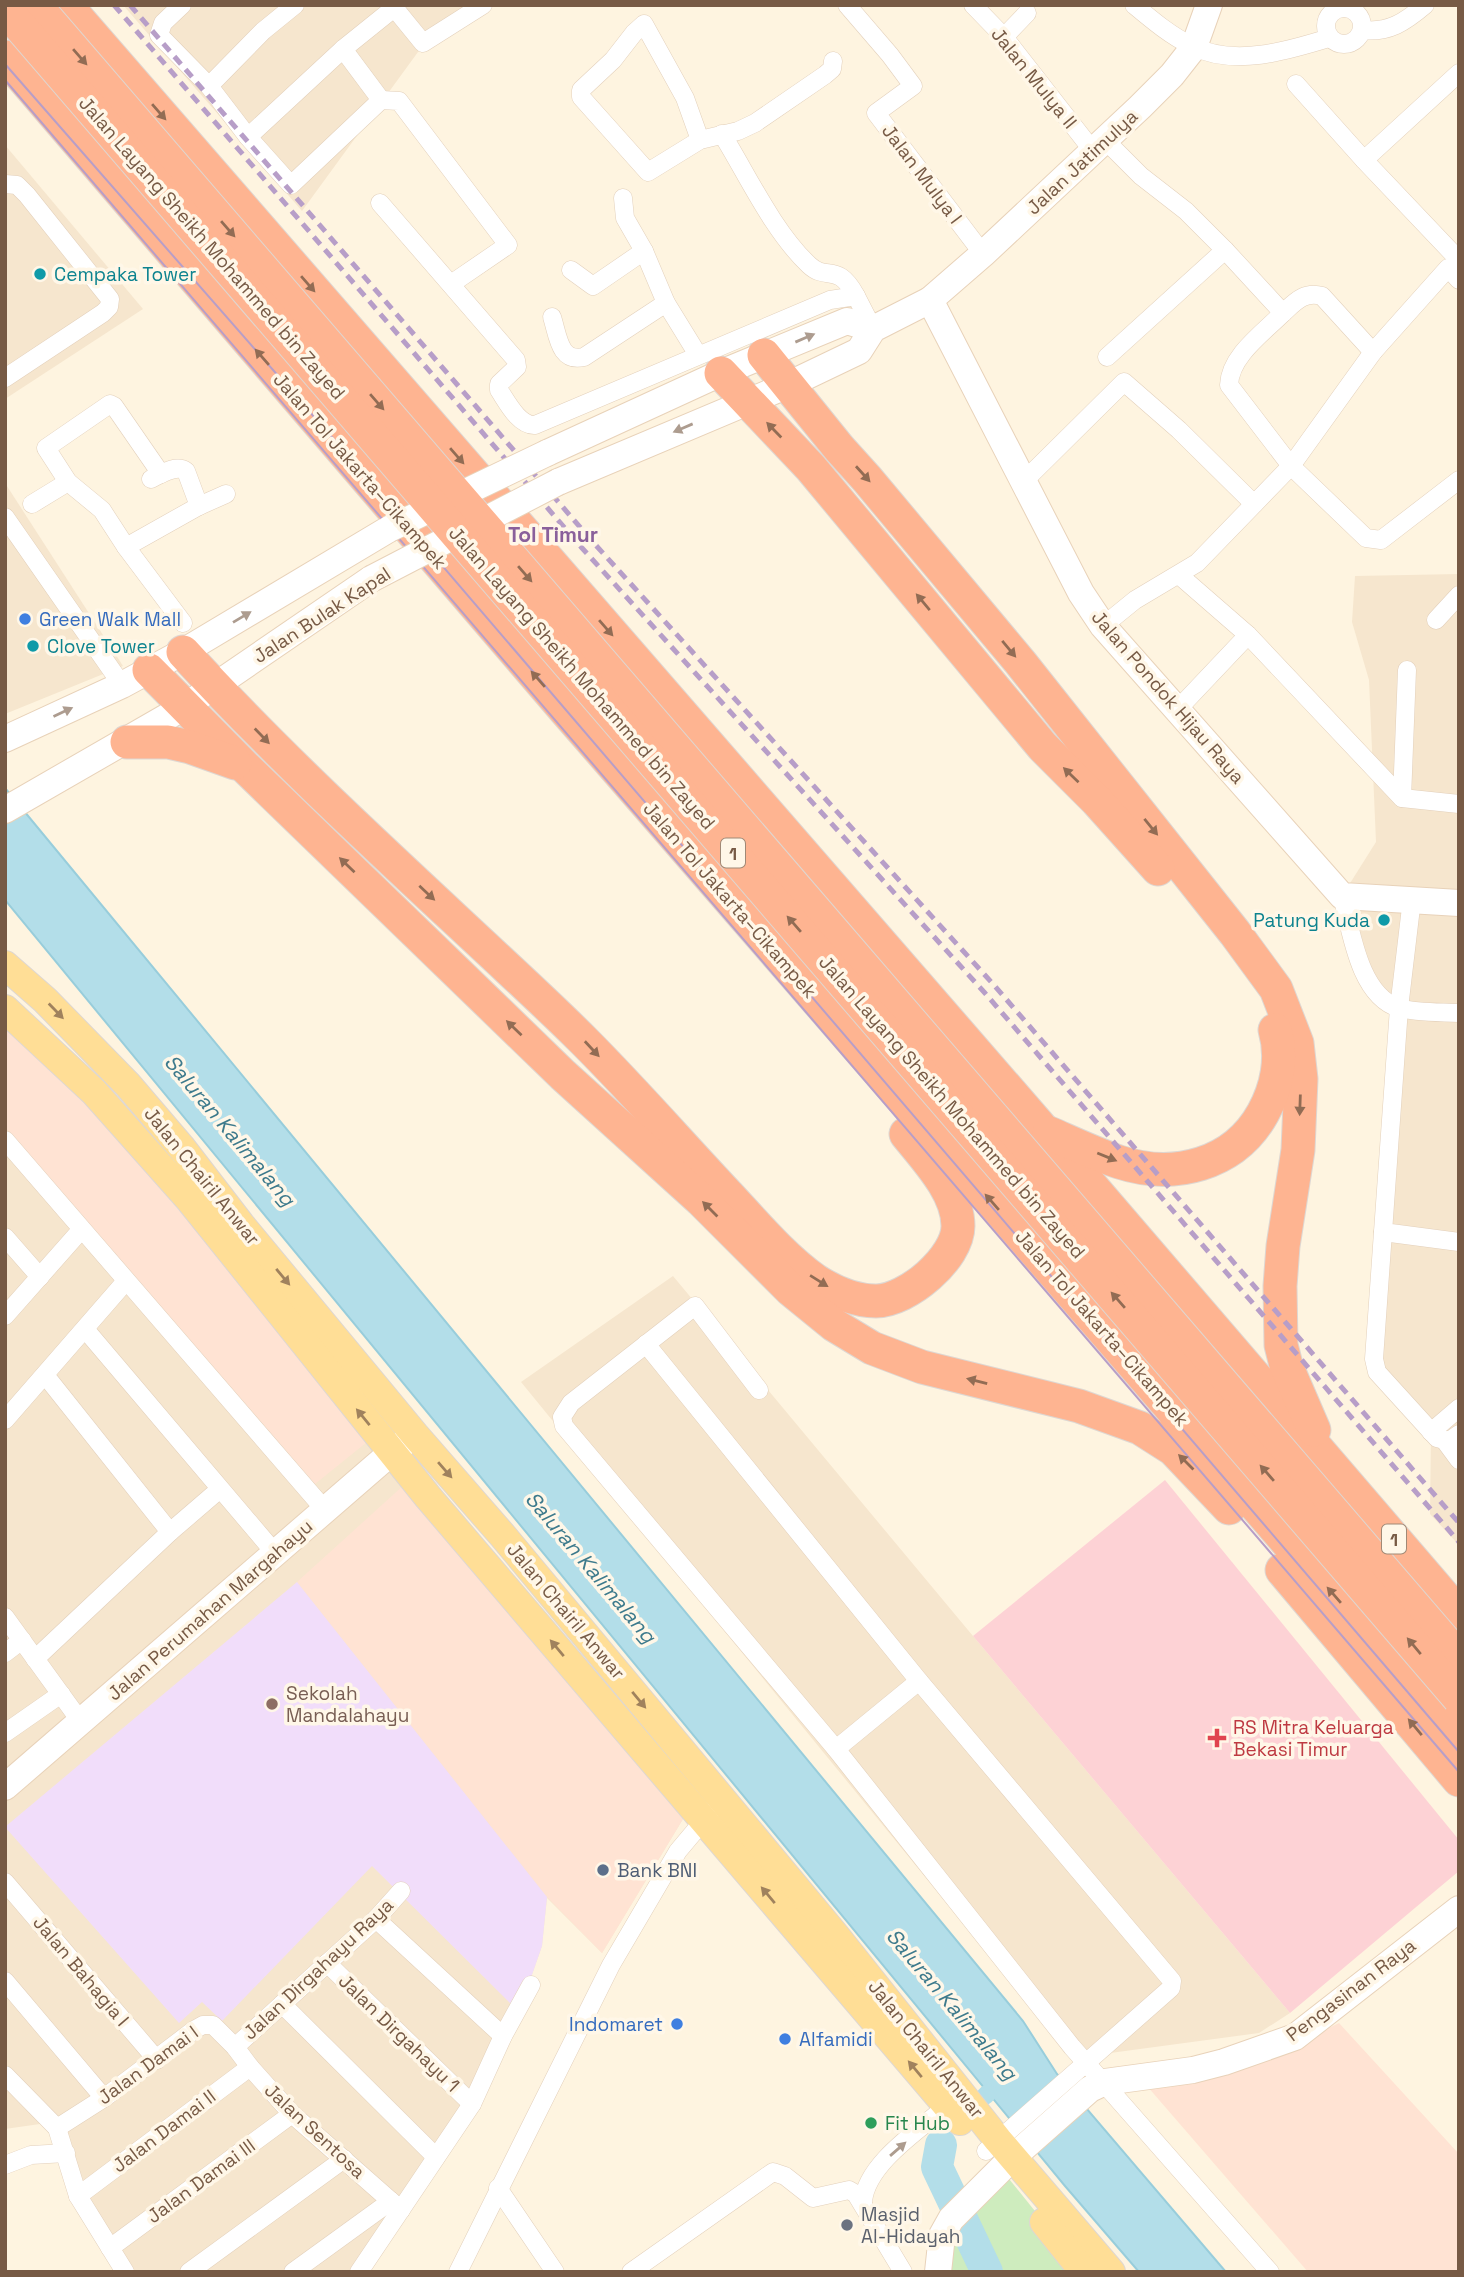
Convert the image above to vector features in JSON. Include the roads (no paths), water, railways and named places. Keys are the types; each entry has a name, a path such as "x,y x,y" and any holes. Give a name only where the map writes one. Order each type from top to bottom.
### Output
{"highway":[{"name":"Jalan Layang Sheikh Mohammed bin Zayed","path":"35,5 1459,1658"},
{"name":"1","path":"66,5 1044,1131 1459,1614"},
{"name":"Jalan Layang Sheikh Mohammed bin Zayed","path":"5,9 1459,1698"},
{"name":"Jalan Tol Jakarta–Cikampek","path":"5,57 565,710 1459,1740"},
{"path":"764,355 1020,662 1235,933 1276,989 1297,1043 1301,1079 1298,1150 1282,1259 1281,1345 1286,1365 1329,1464"},
{"path":"710,364 811,468 1043,747 1097,801 1225,943 1266,1003 1278,1040 1279,1066 1271,1099 1257,1124 1226,1153 1206,1162 1177,1169 1145,1168 1120,1162 1044,1131"},
{"path":"811,468 839,448"},
{"path":"183,638 215,687 293,767 584,1041 778,1249 816,1280 847,1296 877,1301 894,1297 909,1289 939,1265 951,1249 958,1228 955,1205 944,1185 927,1160 579,736 565,710"},
{"path":"136,678 184,707 564,1075 701,1200 790,1290 834,1325 872,1348 922,1367 1079,1406 1140,1428 1173,1449 1235,1515 1459,1780"},
{"path":"127,742 168,742 244,766"}],"main road":[{"name":"Jalan Jatimulya","path":"930,300 983,254 1172,75 1194,47 1209,5"},
{"name":"Jalan Bulak Kapal","path":"15,805 184,707 371,579 558,482 788,385 859,351 873,329 930,300"},
{"name":"Jalan Pondok Hijau Raya","path":"930,300 1081,593 1103,626 1342,895"},
{"name":"Jalan Bulak Kapal","path":"5,739 136,678 183,638 389,529 547,453 710,364 764,355 846,320 873,329"},
{"path":"1342,895 1459,902"},
{"name":"Jalan Chairil Anwar","path":"5,965 45,1000 128,1085 181,1147 241,1226 503,1536 947,2106 1003,2154 1111,2272"},
{"name":"Jalan Chairil Anwar","path":"5,1009 94,1092 147,1150 391,1452 714,1810 835,1936 1003,2154 1084,2272"},
{"name":"Jalan Perumahan Margahayu","path":"5,1787 391,1452 415,1435"},
{"name":"Pengasinan Raya","path":"1087,2079 1193,2070 1295,2037 1459,1909"},
{"path":"938,2272 942,2235 951,2219 1003,2154 1087,2079"}],"street":[{"path":"183,5 163,23 159,31 161,38 209,86 248,137 291,185 381,100 400,101 508,245 451,284"},
{"path":"209,86 263,31 295,5"},
{"path":"248,137 393,7 424,43 483,5"},
{"name":"Jalan Mulya I","path":"847,5 913,86 876,113 983,254"},
{"name":"Jalan Mulya II","path":"973,5 1099,146 1186,212 1283,313"},
{"path":"1134,5 1194,47 1233,57 1294,48 1329,37"},
{"path":"1362,30 1389,30 1425,5"},
{"path":"1337,7 1344,7 1359,15 1362,30 1355,41 1348,44 1341,44 1329,37 1325,24 1337,7"},
{"path":"1004,37 1027,13"},
{"path":"701,140 685,98 645,24 581,90 581,97 648,172 701,140 738,131 755,123 825,75 832,69 834,61"},
{"path":"344,49 381,100"},
{"path":"1364,160 1459,73"},
{"path":"1296,84 1458,258"},
{"path":"722,134 792,245 811,268 839,274 849,283 873,329"},
{"path":"5,184 17,186 27,195 110,299 103,313 5,378"},
{"path":"623,198 625,218 644,251 666,303 710,364"},
{"path":"380,203 516,360 517,367 499,384 499,390 527,424 535,425 710,364 830,300 856,296"},
{"path":"1107,357 1225,250"},
{"path":"570,270 593,286 644,251"},
{"path":"1103,626 1135,600 1197,563 1291,466 1373,352 1448,268 1459,280"},
{"path":"1373,352 1321,296 1312,293 1301,297 1283,313 1235,363 1230,373 1229,385 1291,466 1366,538 1381,540 1452,483 1459,501"},
{"path":"552,317 563,352 578,358 584,357 666,303"},
{"path":"1024,481 1124,382 1179,429 1254,504"},
{"path":"183,638 102,510 68,482 47,452 47,447 110,404 156,477 176,468 186,471 198,506"},
{"path":"32,503 68,482"},
{"path":"126,547 198,506 226,494"},
{"path":"5,517 136,678"},
{"path":"1179,575 1248,635 1402,797 1458,801"},
{"path":"1436,620 1459,595"},
{"path":"1177,710 1248,635"},
{"path":"1402,797 1407,670"},
{"path":"1342,895 1363,971 1368,983 1383,1000 1399,1008 1459,1013"},
{"path":"1412,899 1399,1008 1376,1366 1381,1377 1445,1436 1459,1460"},
{"path":"5,1140 325,1510"},
{"path":"5,1316 81,1230"},
{"path":"1383,1232 1459,1242"},
{"path":"5,1237 40,1277"},
{"path":"5,1420 126,1281"},
{"path":"759,1390 695,1306 571,1403 562,1414 564,1426 836,1749 1087,2079 1270,2272"},
{"path":"85,1329 275,1553"},
{"path":"646,1344 919,1681 1172,1981 1171,1988 1087,2079"},
{"path":"45,1375 170,1532"},
{"path":"1445,1436 1459,1408"},
{"path":"35,1658 220,1489"},
{"path":"5,1617 81,1722"},
{"path":"5,1653 22,1640"},
{"path":"836,1749 919,1681"},
{"path":"5,1733 61,1694"},
{"path":"458,2272 611,1965 678,1851 714,1810"},
{"name":"Jalan Bahagia I","path":"5,1882 157,2060"},
{"name":"Jalan Dirgahayu Raya","path":"235,2047 376,1919 401,1891"},
{"path":"376,1919 503,2036"},
{"name":"Jalan Dirgahayu 1","path":"327,1963 472,2104"},
{"path":"5,1981 104,2098"},
{"path":"359,2272 396,2205 436,2157 472,2104 503,2036 531,1985"},
{"path":"282,2004 436,2157"},
{"name":"Jalan Damai I","path":"57,2128 104,2098 194,2030 208,2024 216,2026 235,2047"},
{"name":"Jalan Sentosa","path":"235,2047 292,2114 396,2205"},
{"name":"Jalan Damai II","path":"78,2196 250,2067"},
{"path":"5,2075 57,2128 78,2196 125,2272"},
{"path":"863,2202 864,2188 878,2166 947,2106"},
{"name":"Jalan Damai III","path":"110,2248 292,2114"},
{"path":"5,2165 31,2155 66,2153"},
{"path":"189,2272 344,2159"},
{"path":"631,2272 773,2172 785,2176 813,2198 849,2190 856,2194 903,2272"},
{"path":"498,2188 555,2272"},
{"path":"293,2272 318,2265 396,2205"}],"water":[{"name":"Saluran Kalimalang","path":"5,788 1023,2021 1057,2074 1226,2272 1139,2272 1065,2186 5,900"}],"waterway":[{"path":"985,2096 988,2093"},
{"path":"941,2145 937,2167 987,2272"}],"tram line":[{"path":"5,64 344,451 1459,1752"},
{"path":"5,80 1459,1772"}],"railway":[{"path":"114,5 582,548 984,992 1459,1542"},
{"path":"130,5 592,541 993,984 1459,1523"}],"place":[{"name":"Cempaka Tower","path":"40,274"},
{"name":"Green Walk Mall","path":"25,619"},
{"name":"Clove Tower","path":"33,646"},
{"name":"Patung Kuda","path":"1384,920"},
{"name":"Sekolah Mandalahayu","path":"272,1704"},
{"name":"RS Mitra Keluarga Bekasi Timur","path":"1217,1738"},
{"name":"Bank BNI","path":"603,1870"},
{"name":"Indomaret","path":"677,2024"},
{"name":"Alfamidi","path":"785,2039"},
{"name":"Fit Hub","path":"871,2123"},
{"name":"Masjid Al-Hidayah","path":"847,2225"}],"district":[{"name":"Tol Timur","path":"553,534"}]}
